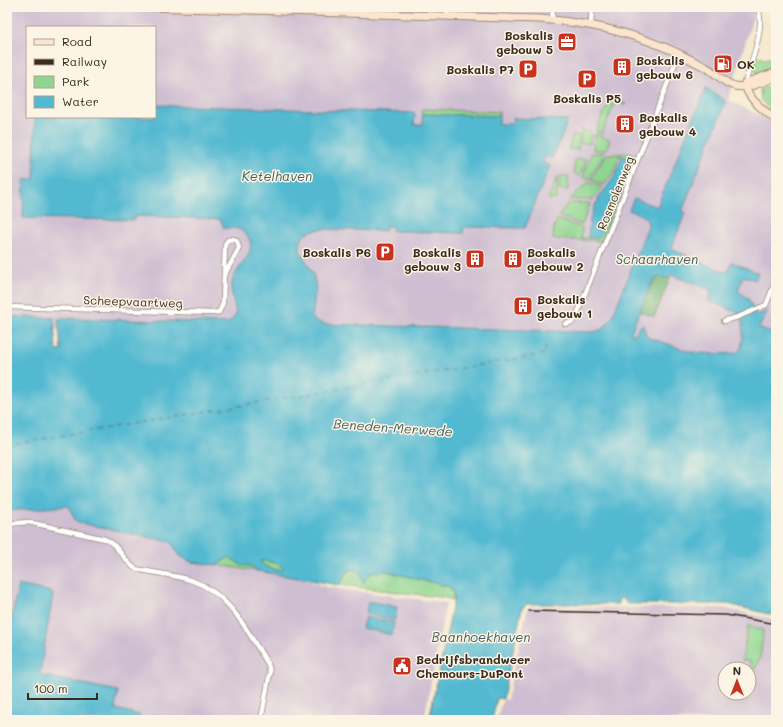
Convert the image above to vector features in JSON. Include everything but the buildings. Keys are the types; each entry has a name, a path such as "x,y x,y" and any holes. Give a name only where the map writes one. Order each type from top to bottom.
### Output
{"street":[{"path":"149,7 219,8 552,20 591,24 623,31 679,54 708,69 725,80 745,85 755,85 776,77"},
{"path":"447,7 447,16"},
{"path":"552,20 553,7"},
{"path":"591,24 592,7"},
{"path":"757,7 761,13 761,20 757,43 745,85 748,93 764,111 776,120"},
{"name":"Rosmolenweg","path":"565,324 572,322 576,317 679,54"},
{"path":"745,85 776,72"},
{"name":"Scheepvaartweg","path":"7,307 214,313 219,312 223,303 225,244 228,240 234,239 237,241 239,248 225,274"},
{"path":"724,321 738,317 766,305 776,280"},
{"path":"7,524 28,522 105,539 113,542 129,565 136,569 193,581 220,596 238,616 268,664 270,672 261,720"}],"shaded area":[{"path":"7,7 756,7 728,100 776,123 776,390 203,336 7,327"},
{"path":"71,502 326,587 446,603 424,720 7,720 7,503"},
{"path":"528,607 723,608 776,620 776,720 496,720 503,699 507,700"}],"green space":[{"path":"756,55 764,59 776,57 776,69 760,77 753,68"},
{"path":"776,83 776,89 770,95 769,103 774,112 772,113 761,100 760,90"},
{"path":"613,99 626,104 615,102 602,134 596,131 604,112"},
{"path":"422,109 499,112 499,116 422,114"},
{"path":"581,129 591,133 590,144 581,143"},
{"path":"595,134 610,140 606,150 593,150"},
{"path":"573,135 579,135 579,149 568,149"},
{"path":"592,153 605,153 589,179 583,177"},
{"path":"621,153 636,154 602,241 582,240 582,238 599,238 632,157 621,157"},
{"path":"607,154 620,154 614,172 604,185 591,180"},
{"path":"575,159 587,159 580,176 574,173"},
{"path":"560,176 568,176 568,190 559,190"},
{"path":"557,177 557,199 548,199"},
{"path":"589,182 602,187 592,200 570,199"},
{"path":"568,203 590,203 582,225 559,216"},
{"path":"557,219 582,228 581,240 553,239"},
{"path":"663,276 670,278 654,317 640,311 651,285 658,278"},
{"path":"229,557 241,565 251,566 257,571 217,565"},
{"path":"262,560 281,565 284,569 279,570 269,567 260,563"},
{"path":"351,569 359,571 361,577 371,573 386,571 450,587 453,591 453,601 447,598 339,585 347,572"},
{"path":"748,626 762,629 761,649 757,664 757,661 742,660"}],"water":[{"path":"706,88 724,100 725,103 682,211 685,213 672,247 676,251 724,272 728,271 732,262 758,273 755,280 743,276 738,291 748,298 755,313 758,315 768,310 759,328 776,335 776,360 773,370 776,372 776,616 728,604 627,604 623,598 619,599 618,604 527,604 522,608 503,699 497,698 492,720 429,720 454,598 453,591 450,587 386,571 370,573 363,583 359,571 351,569 347,572 339,585 257,571 251,566 241,565 229,557 217,565 191,562 180,556 171,542 80,523 75,520 69,506 7,511 7,316 54,318 56,350 60,351 58,319 62,318 228,323 236,315 231,286 232,282 250,249 248,237 244,232 238,229 224,228 220,219 135,216 134,220 23,218 24,180 34,179 35,118 156,118 156,105 415,113 414,125 423,125 422,114 499,116 499,124 513,124 513,118 568,120 553,158 545,156 543,163 550,166 525,228 464,227 463,233 393,231 392,226 386,226 385,231 322,229 311,231 304,235 300,244 300,251 313,273 316,288 312,318 315,321 324,324 593,332 603,329 612,318 648,226 648,223 644,217 629,210 634,198 657,207","holes":["671,275 711,290 708,301 739,313 742,319 743,336 741,348 736,353 715,354 691,352 647,337 643,325 640,326 633,336 631,332 652,282 658,277 670,278","260,561 280,565 284,569 278,570 271,568 264,565"]},
{"path":"622,157 632,157 599,238 588,238 590,219 596,203 599,203 598,199 615,176"},
{"path":"18,585 52,592 53,594 40,673 44,676 118,691 115,709 140,715 139,720 7,720 7,643"},
{"path":"368,601 397,607 395,620 366,614"},
{"path":"365,617 394,622 392,635 362,628"}],"ferry route":[{"path":"7,445 545,354 545,347"}],"railway":[{"path":"529,611 726,615 776,624"}],"place":[{"name":"Boskalis gebouw 5","path":"567,42"},
{"name":"OK","path":"723,64"},
{"name":"Boskalis gebouw 6","path":"622,67"},
{"name":"Boskalis P7","path":"528,69"},
{"name":"Boskalis P5","path":"587,79"},
{"name":"Boskalis gebouw 4","path":"625,124"},
{"name":"Boskalis P6","path":"385,252"},
{"name":"Boskalis gebouw 3","path":"475,259"},
{"name":"Boskalis gebouw 2","path":"513,259"},
{"name":"Boskalis gebouw 1","path":"523,306"},
{"name":"Bedrijfsbrandweer Chemours-DuPont","path":"402,666"}],"water label":[{"name":"Ketelhaven","path":"277,175"},
{"name":"Schaarhaven","path":"657,258"},
{"name":"Beneden-Merwede","path":"393,427"},
{"name":"Baanhoekhaven","path":"481,636"}]}
